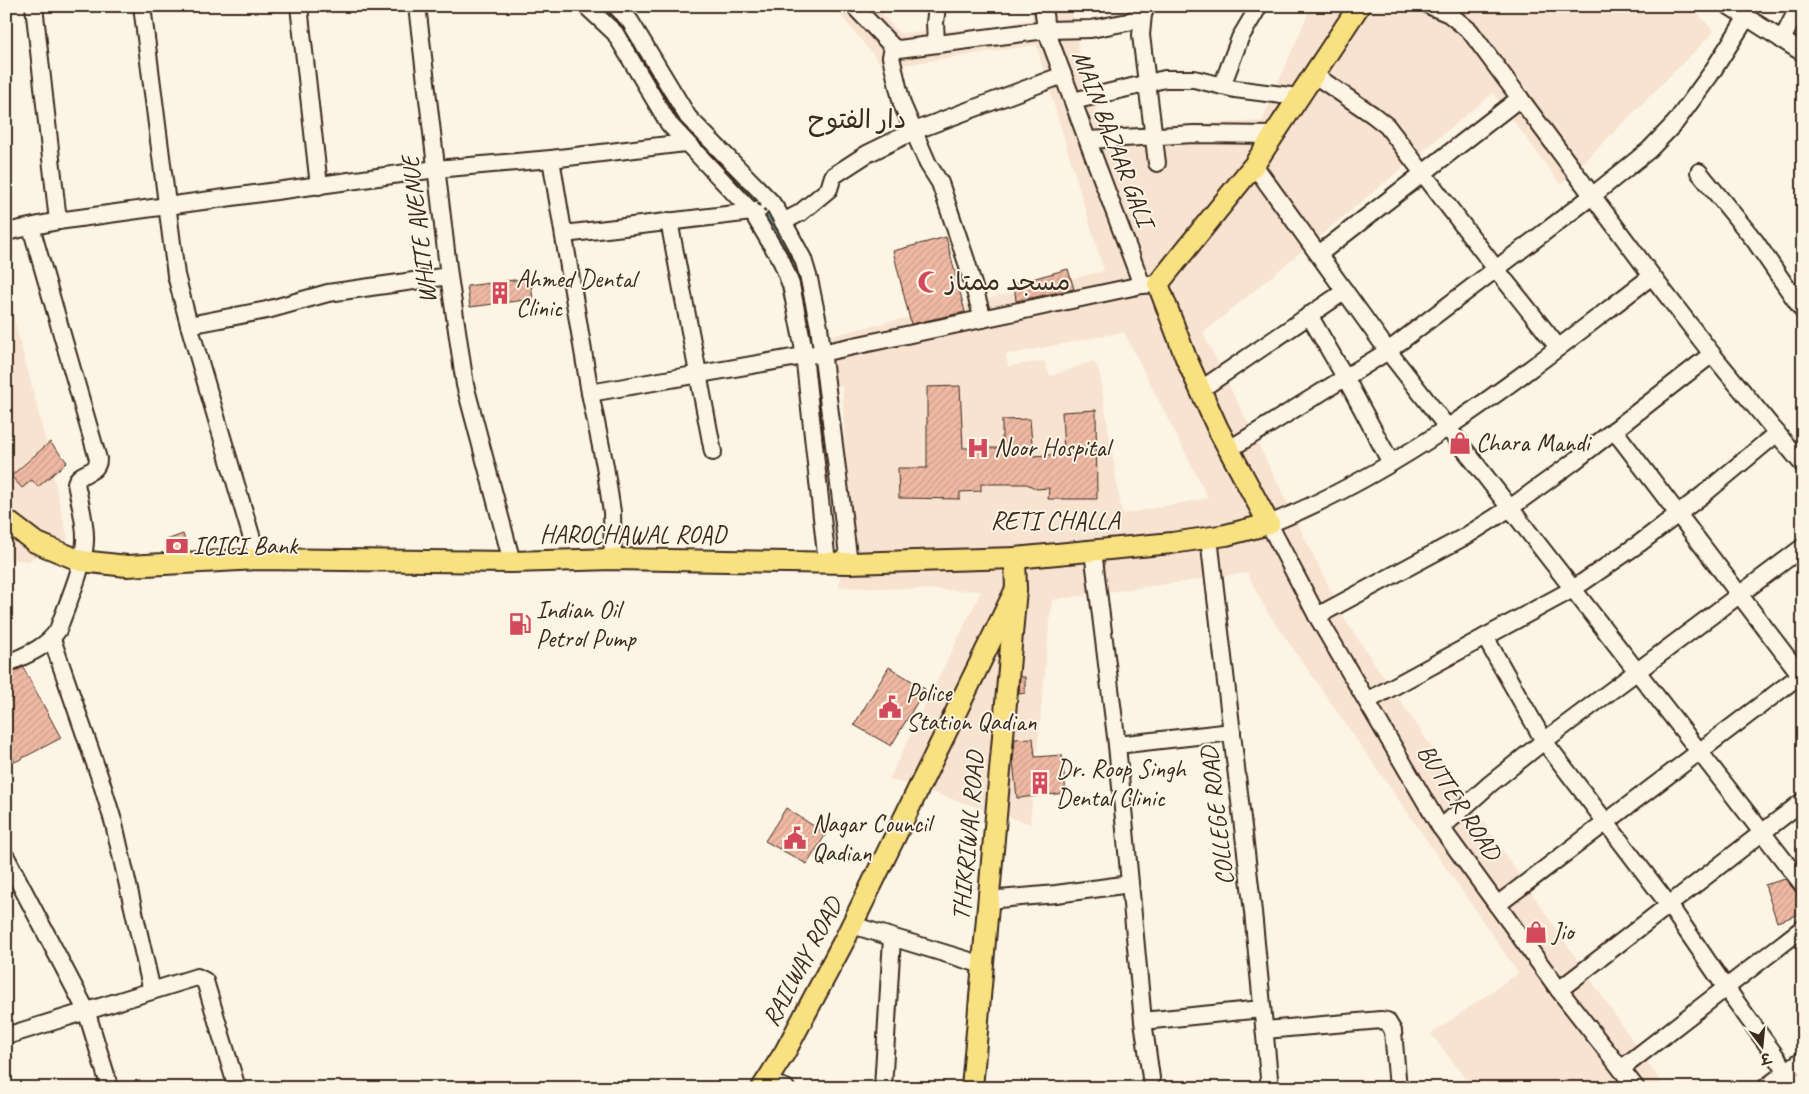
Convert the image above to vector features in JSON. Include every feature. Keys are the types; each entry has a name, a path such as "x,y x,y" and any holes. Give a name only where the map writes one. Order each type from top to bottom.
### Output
{"main road":[{"path":"1269,524 1228,450 1172,323 1150,285 1254,165 1359,6"},
{"name":"HAROCHAWAL ROAD","path":"6,520 34,542 81,561 127,566 258,560 512,562 613,560 849,563 1015,558 1172,543 1209,538 1269,524"},
{"name":"THIKRIWAL ROAD","path":"972,1088 1016,589 1015,558"},
{"name":"RAILWAY ROAD","path":"773,1086 785,1052 852,925 1016,589"}],"street":[{"path":"34,6 58,220"},
{"path":"142,6 176,275 258,560"},
{"path":"299,6 319,186"},
{"name":"WHITE AVENUE","path":"417,6 449,276 465,386 512,562"},
{"path":"586,6 615,33 674,130 685,143 762,207 784,222 806,267 819,328 849,563"},
{"path":"616,6 633,26 688,117 762,207 786,272 799,321 827,563"},
{"path":"854,6 893,47 899,49 1046,30 1091,29 1128,22 1145,10"},
{"path":"936,43 935,22 937,6"},
{"name":"MAIN BAZAAR GALI","path":"1043,6 1046,30 1063,75 1088,140 1150,285"},
{"path":"1222,86 1240,38 1259,6"},
{"path":"1430,6 1455,10 1592,196 1712,354 1777,433 1797,447 1803,466"},
{"path":"1729,6 1803,53"},
{"path":"1782,40 1799,6"},
{"path":"1145,10 1141,35 1157,163"},
{"path":"1228,450 1388,351 1592,196 1649,150 1676,123 1710,75 1747,17"},
{"path":"893,47 891,57 902,104 928,164 940,183 966,260 983,319"},
{"path":"1313,74 1386,126 1558,347"},
{"path":"784,222 800,213 830,189 834,176 867,154 914,131 1063,75"},
{"path":"1073,101 1165,79 1194,79 1235,89 1298,97"},
{"path":"1319,254 1520,98"},
{"path":"674,130 688,117"},
{"path":"1088,140 1194,134 1274,135"},
{"path":"6,232 58,220 436,169 685,143"},
{"path":"551,158 590,393 605,466 612,512 613,560"},
{"path":"1254,165 1388,351 1803,885"},
{"path":"1699,172 1755,241 1803,311"},
{"path":"564,234 762,207"},
{"path":"669,221 713,452"},
{"path":"6,664 52,640 58,630 81,561 85,542 85,532 76,483 81,475 96,468 98,459 31,226"},
{"path":"189,325 267,310 328,293 449,276"},
{"path":"1269,524 1300,512 1391,463 1448,428 1652,276"},
{"path":"590,393 821,353 1150,285"},
{"path":"1200,390 1345,291"},
{"path":"1309,316 1345,377 1391,463"},
{"path":"1317,616 1466,536 1510,508 1712,354"},
{"path":"1497,905 1802,676 1614,430"},
{"path":"1366,701 1573,590 1678,514 1777,433"},
{"name":"BUTTER ROAD","path":"1269,524 1317,616 1441,828 1559,990 1636,1088"},
{"name":"COLLEGE ROAD","path":"1209,538 1270,1088"},
{"path":"1441,828 1490,784 1544,741 1803,547"},
{"path":"1093,550 1117,745 1143,1021 1151,1078"},
{"path":"1486,638 1544,741 1669,904 1726,988 1799,1088"},
{"path":"52,640 114,824 152,991"},
{"path":"1117,745 1232,732"},
{"path":"1559,990 1803,801"},
{"path":"6,857 12,882 86,1010 110,1088"},
{"path":"988,900 1056,894 1130,884"},
{"path":"852,925 983,965"},
{"path":"1621,1069 1803,928"},
{"path":"883,1088 892,938"},
{"path":"6,1036 197,977 205,982 237,1088"},
{"path":"1143,1021 1262,1009"},
{"path":"1265,1030 1387,1020 1393,1031 1398,1088"},
{"path":"1765,1088 1803,1059"}],"shaded area":[{"path":"833,6 875,6 899,33 994,28 1032,19 1030,6 1071,6 1079,52 1101,127 1262,121 1311,6 1692,6 1714,32 1561,185 1493,93 1203,333 1347,623 1665,1088 1473,1088 1431,1034 1518,973 1266,610 1247,573 1052,600 1030,824 889,779 981,591 839,587 847,512 842,386 818,389 808,341 1104,271 1036,45 884,68","holes":["1124,332 1208,498 1122,514 1099,370 1093,361 1050,376 1044,361 1008,366 1006,355"]},
{"path":"6,289 37,405 68,539 28,561 6,559"}],"building":[{"name":"مسجد ممتاز","path":"946,237 965,312 911,324 893,251"},
{"path":"1068,269 1074,289 1016,301 1014,284"},
{"name":"Ahmed Dental Clinic","path":"530,278 533,299 470,307 467,286"},
{"path":"960,386 963,448 1002,448 1002,420 1030,419 1033,456 1064,454 1062,412 1096,410 1097,499 1048,499 1049,488 1037,489 1027,484 981,484 981,491 960,492 960,499 899,498 898,468 927,468 927,387"},
{"path":"50,442 67,462 38,487 32,480 22,488 11,476"},
{"name":"ICICI Bank","path":"183,534 188,550 169,552 164,541"},
{"path":"23,667 61,738 15,762 6,747 6,703 12,700 6,688 6,676"},
{"name":"Police Station Qadian","path":"889,667 925,689 891,746 854,725"},
{"path":"1020,677 1025,677 1025,693 1019,694"},
{"name":"Dr. Roop Singh Dental Clinic","path":"1033,738 1035,757 1062,755 1066,793 1017,798 1013,761 1015,739"},
{"name":"Nagar Council Qadian","path":"786,808 826,834 807,864 765,841"},
{"path":"1785,879 1796,892 1803,913 1777,922 1765,885"}],"waterway":[{"path":"603,6 614,16 629,37 678,120"},
{"path":"685,129 757,201"},
{"path":"766,213 796,263 811,340"}],"place":[{"name":"مسجد ممتاز","path":"929,282"},
{"name":"Ahmed Dental Clinic","path":"500,293"},
{"name":"Chara Mandi","path":"1460,443"},
{"name":"Noor Hospital","path":"978,448"},
{"name":"ICICI Bank","path":"177,546"},
{"name":"Indian Oil Petrol Pump","path":"520,624"},
{"name":"Police Station Qadian","path":"890,707"},
{"name":"Dr. Roop Singh Dental Clinic","path":"1040,783"},
{"name":"Nagar Council Qadian","path":"795,838"},
{"name":"Jio","path":"1536,932"}],"district":[{"name":"دار الفتوح","path":"857,119"},
{"name":"RETI CHALLA","path":"1055,520"}]}
